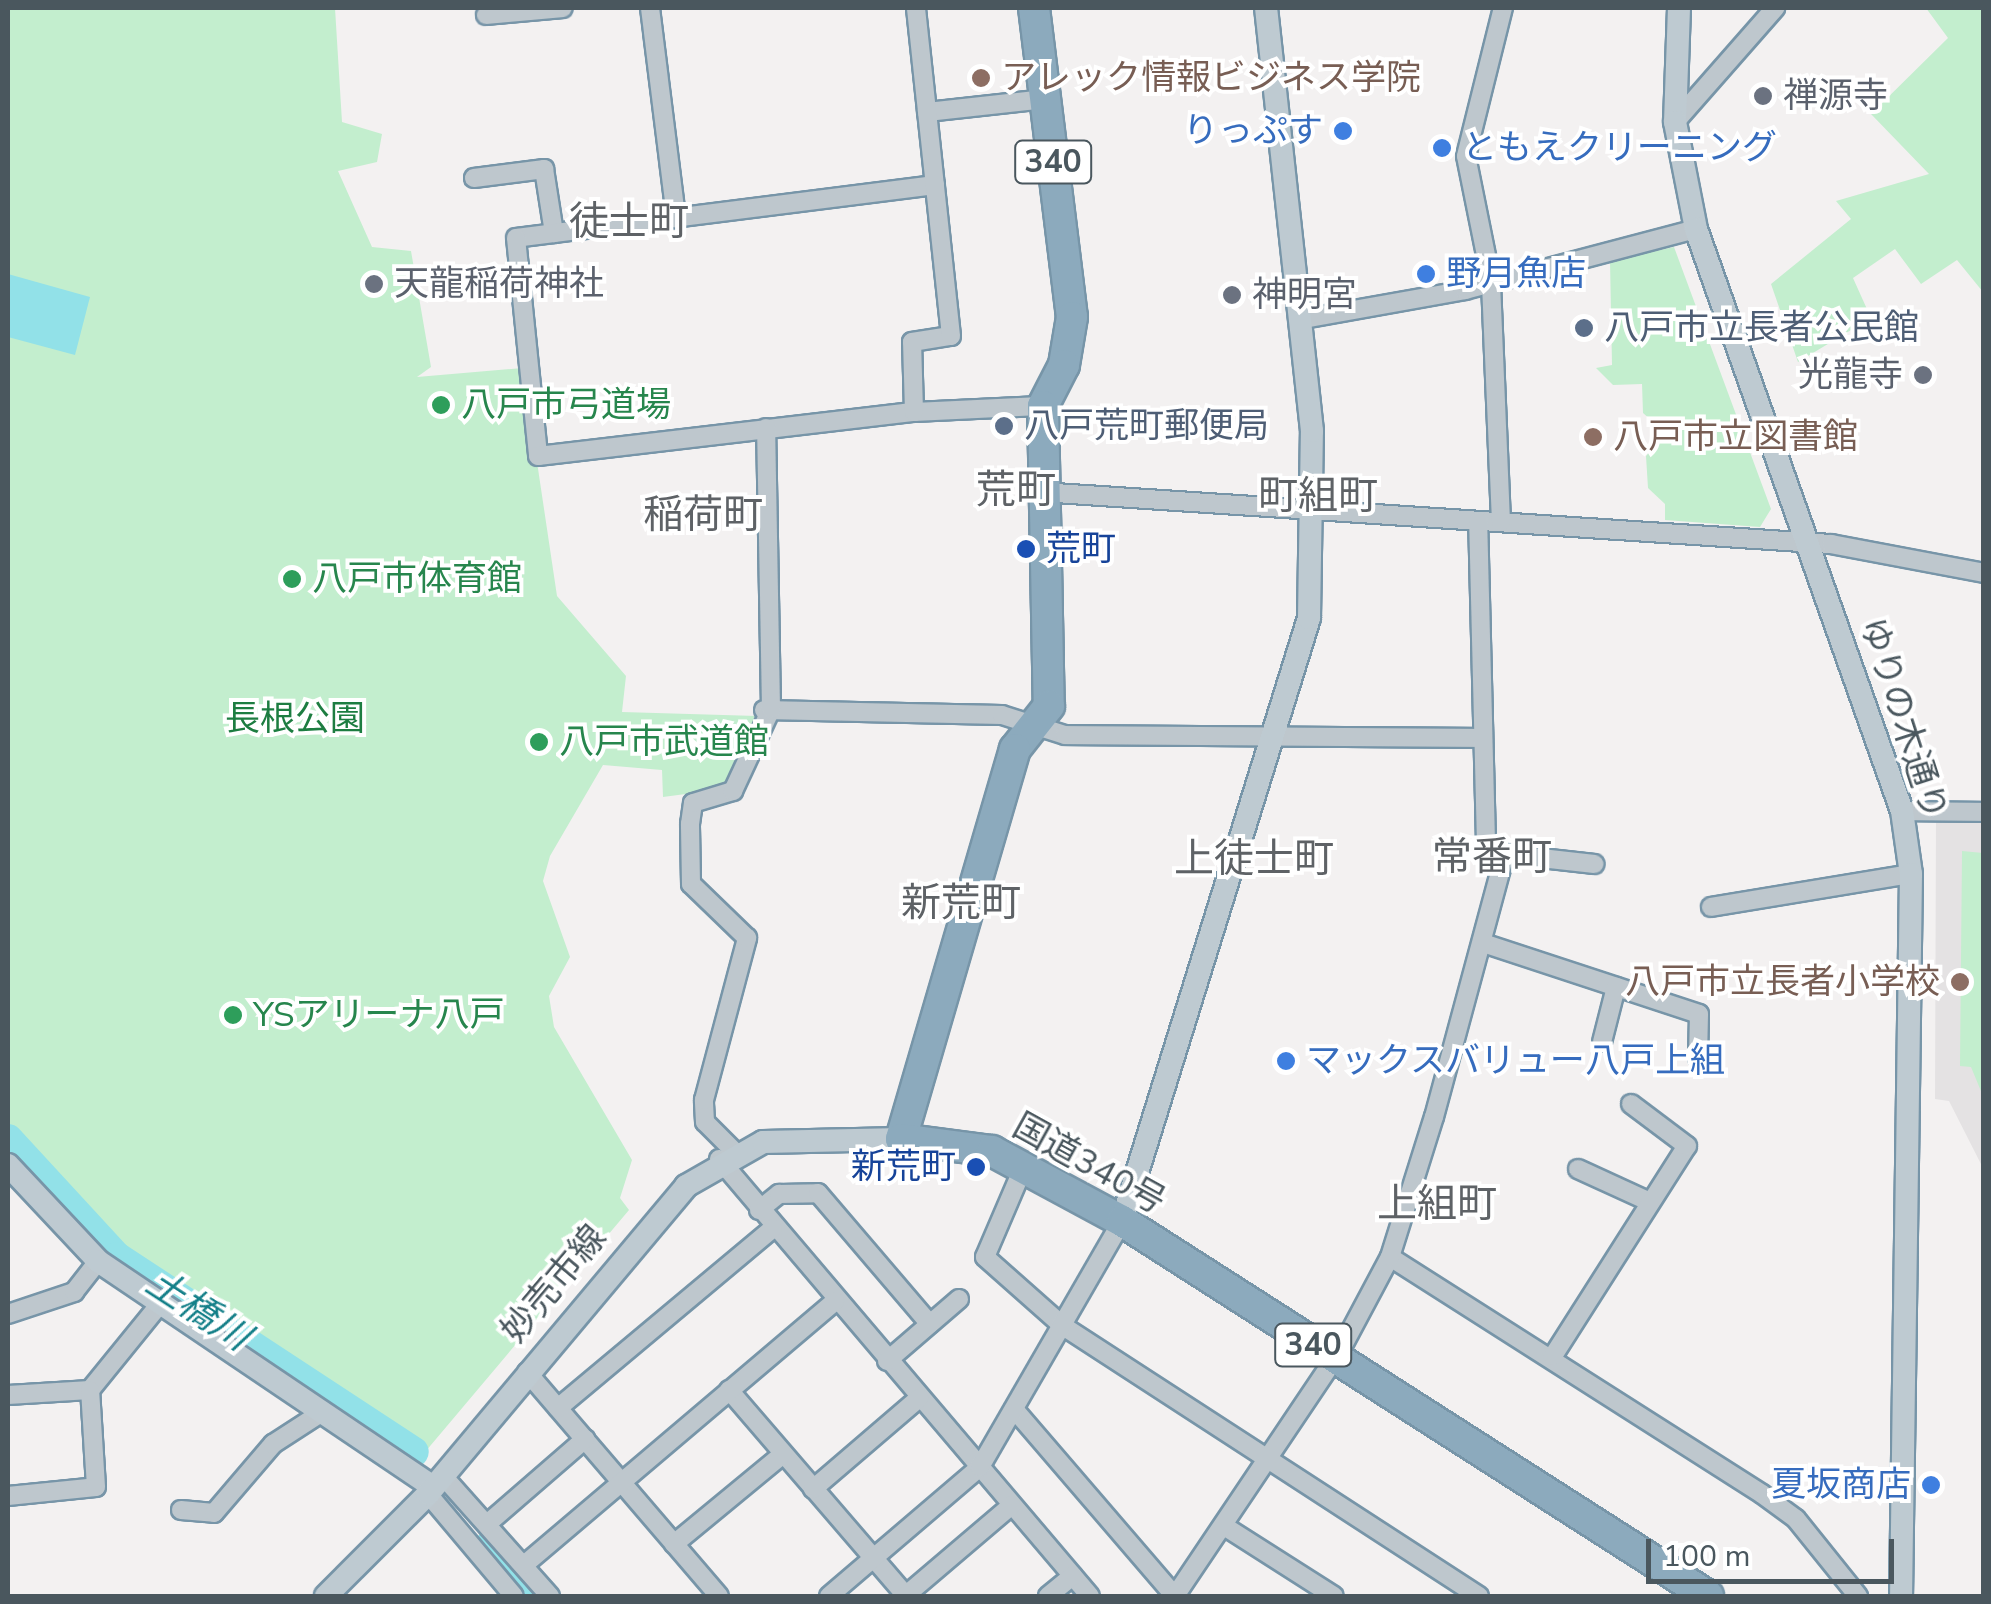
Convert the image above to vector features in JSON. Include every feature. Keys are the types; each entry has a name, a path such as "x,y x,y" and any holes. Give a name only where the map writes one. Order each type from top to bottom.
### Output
{"highway":[{"name":"340","path":"901,1140 1015,749 1049,706 1040,492 1043,406 1064,366 1072,317 1034,8"},
{"name":"国道340号","path":"901,1140 968,1145 1024,1166 1122,1221 1708,1596"}],"street":[{"path":"486,15 564,8"},
{"path":"650,8 676,218"},
{"path":"914,412 912,342 951,336 916,8"},
{"path":"828,1596 980,1467 1122,1221 1308,618 1314,507 1303,319 1266,8"},
{"path":"1501,522 1491,280 1466,156 1503,8"},
{"name":"ゆりの木通り","path":"1679,8 1675,122 1696,229 1902,811 1911,874 1900,1596"},
{"path":"1675,122 1775,8"},
{"path":"927,112 1045,99"},
{"path":"474,178 544,169 554,233"},
{"path":"935,185 516,238 538,456 914,412 1043,406"},
{"path":"1303,319 1491,280 1696,229"},
{"path":"766,428 766,710 733,791 694,803 690,824 691,884 702,904 742,923 747,938 710,1055 705,1122 773,1228 1090,1596"},
{"path":"1040,492 1807,542 1984,573"},
{"path":"1478,521 1480,738 1486,843 1505,854 1594,864"},
{"path":"766,710 1002,715 1066,735 1480,738"},
{"path":"1902,811 1984,812"},
{"path":"1014,1409 1175,1596 1335,1360 1390,1257 1505,854"},
{"path":"1711,906 1911,874"},
{"path":"1483,942 1698,1014 1698,1058"},
{"path":"1602,1042 1616,987"},
{"path":"1553,1356 1687,1146 1631,1104"},
{"path":"727,1156 763,1142 901,1140"},
{"name":"妙売市線","path":"326,1596 435,1486 652,1223 727,1156"},
{"path":"8,1165 98,1261 487,1524 550,1596"},
{"path":"1024,1166 985,1257 1063,1326 1267,1462 1480,1596"},
{"path":"1578,1168 1650,1202"},
{"path":"759,1210 779,1194 818,1194 930,1324"},
{"path":"558,1408 773,1228"},
{"path":"1390,1257 1553,1356 1796,1519 1858,1596"},
{"path":"8,1314 74,1292 98,1261"},
{"path":"887,1361 959,1299"},
{"path":"524,1564 835,1301"},
{"path":"8,1496 96,1488 90,1390 159,1305"},
{"path":"527,1372 719,1596"},
{"path":"8,1395 90,1390"},
{"path":"729,1390 905,1596 1012,1505"},
{"path":"814,1488 919,1398"},
{"path":"182,1510 214,1514 274,1444 321,1413"},
{"path":"487,1524 585,1439"},
{"path":"674,1544 783,1454"},
{"path":"435,1486 514,1596"},
{"path":"1224,1526 1334,1596"},
{"path":"1048,1596 1073,1576"}],"shaded area":[{"name":"八戸市立長者小学校","path":"1936,816 1983,818 1983,1168 1949,1101 1935,1099"}],"green space":[{"name":"長根公園","path":"8,8 335,8 342,122 382,134 377,162 338,171 372,247 411,251 431,367 417,377 523,368 557,596 626,676 622,712 757,716 731,788 663,797 662,770 603,765 550,856 543,881 570,957 549,996 554,1027 632,1160 620,1198 629,1210 420,1458 92,1244 8,1149"},
{"path":"1926,8 1983,8 1983,292 1957,260 1921,284 1895,249 1853,278 1871,318 1798,362 1771,284 1851,219 1836,201 1929,174 1871,114 1948,38"},
{"path":"1674,247 1771,509 1760,527 1665,520 1665,504 1648,488 1646,456 1666,433 1643,413 1642,384 1613,385 1596,368 1612,365 1610,261"},
{"path":"1962,851 1983,853 1983,1096 1971,1067 1960,1066"}],"water":[{"path":"8,274 90,297 75,355 8,337"}],"waterway":[{"name":"土橋川","path":"8,1139 117,1257 414,1452"},
{"name":"土橋川","path":"489,1546 532,1596"}],"place":[{"name":"アレック情報ビジネス学院","path":"981,78"},
{"name":"禅源寺","path":"1763,96"},
{"name":"りっぷす","path":"1343,131"},
{"name":"ともえクリーニング","path":"1442,148"},
{"name":"野月魚店","path":"1426,274"},
{"name":"天龍稲荷神社","path":"374,284"},
{"name":"神明宮","path":"1232,295"},
{"name":"八戸市立長者公民館","path":"1584,328"},
{"name":"光龍寺","path":"1923,375"},
{"name":"八戸市弓道場","path":"441,405"},
{"name":"八戸荒町郵便局","path":"1004,426"},
{"name":"八戸市立図書館","path":"1593,437"},
{"name":"荒町","path":"1026,549"},
{"name":"八戸市体育館","path":"292,579"},
{"name":"八戸市武道館","path":"539,742"},
{"name":"八戸市立長者小学校","path":"1960,982"},
{"name":"YSアリーナ八戸","path":"233,1015"},
{"name":"マックスバリュー八戸上組","path":"1286,1061"},
{"name":"新荒町","path":"976,1167"},
{"name":"夏坂商店","path":"1931,1485"}],"district":[{"name":"徒士町","path":"629,222"},
{"name":"荒町","path":"1016,490"},
{"name":"町組町","path":"1318,496"},
{"name":"稲荷町","path":"703,515"},
{"name":"常番町","path":"1492,857"},
{"name":"上徒士町","path":"1254,859"},
{"name":"新荒町","path":"961,903"},
{"name":"上組町","path":"1437,1204"}]}
